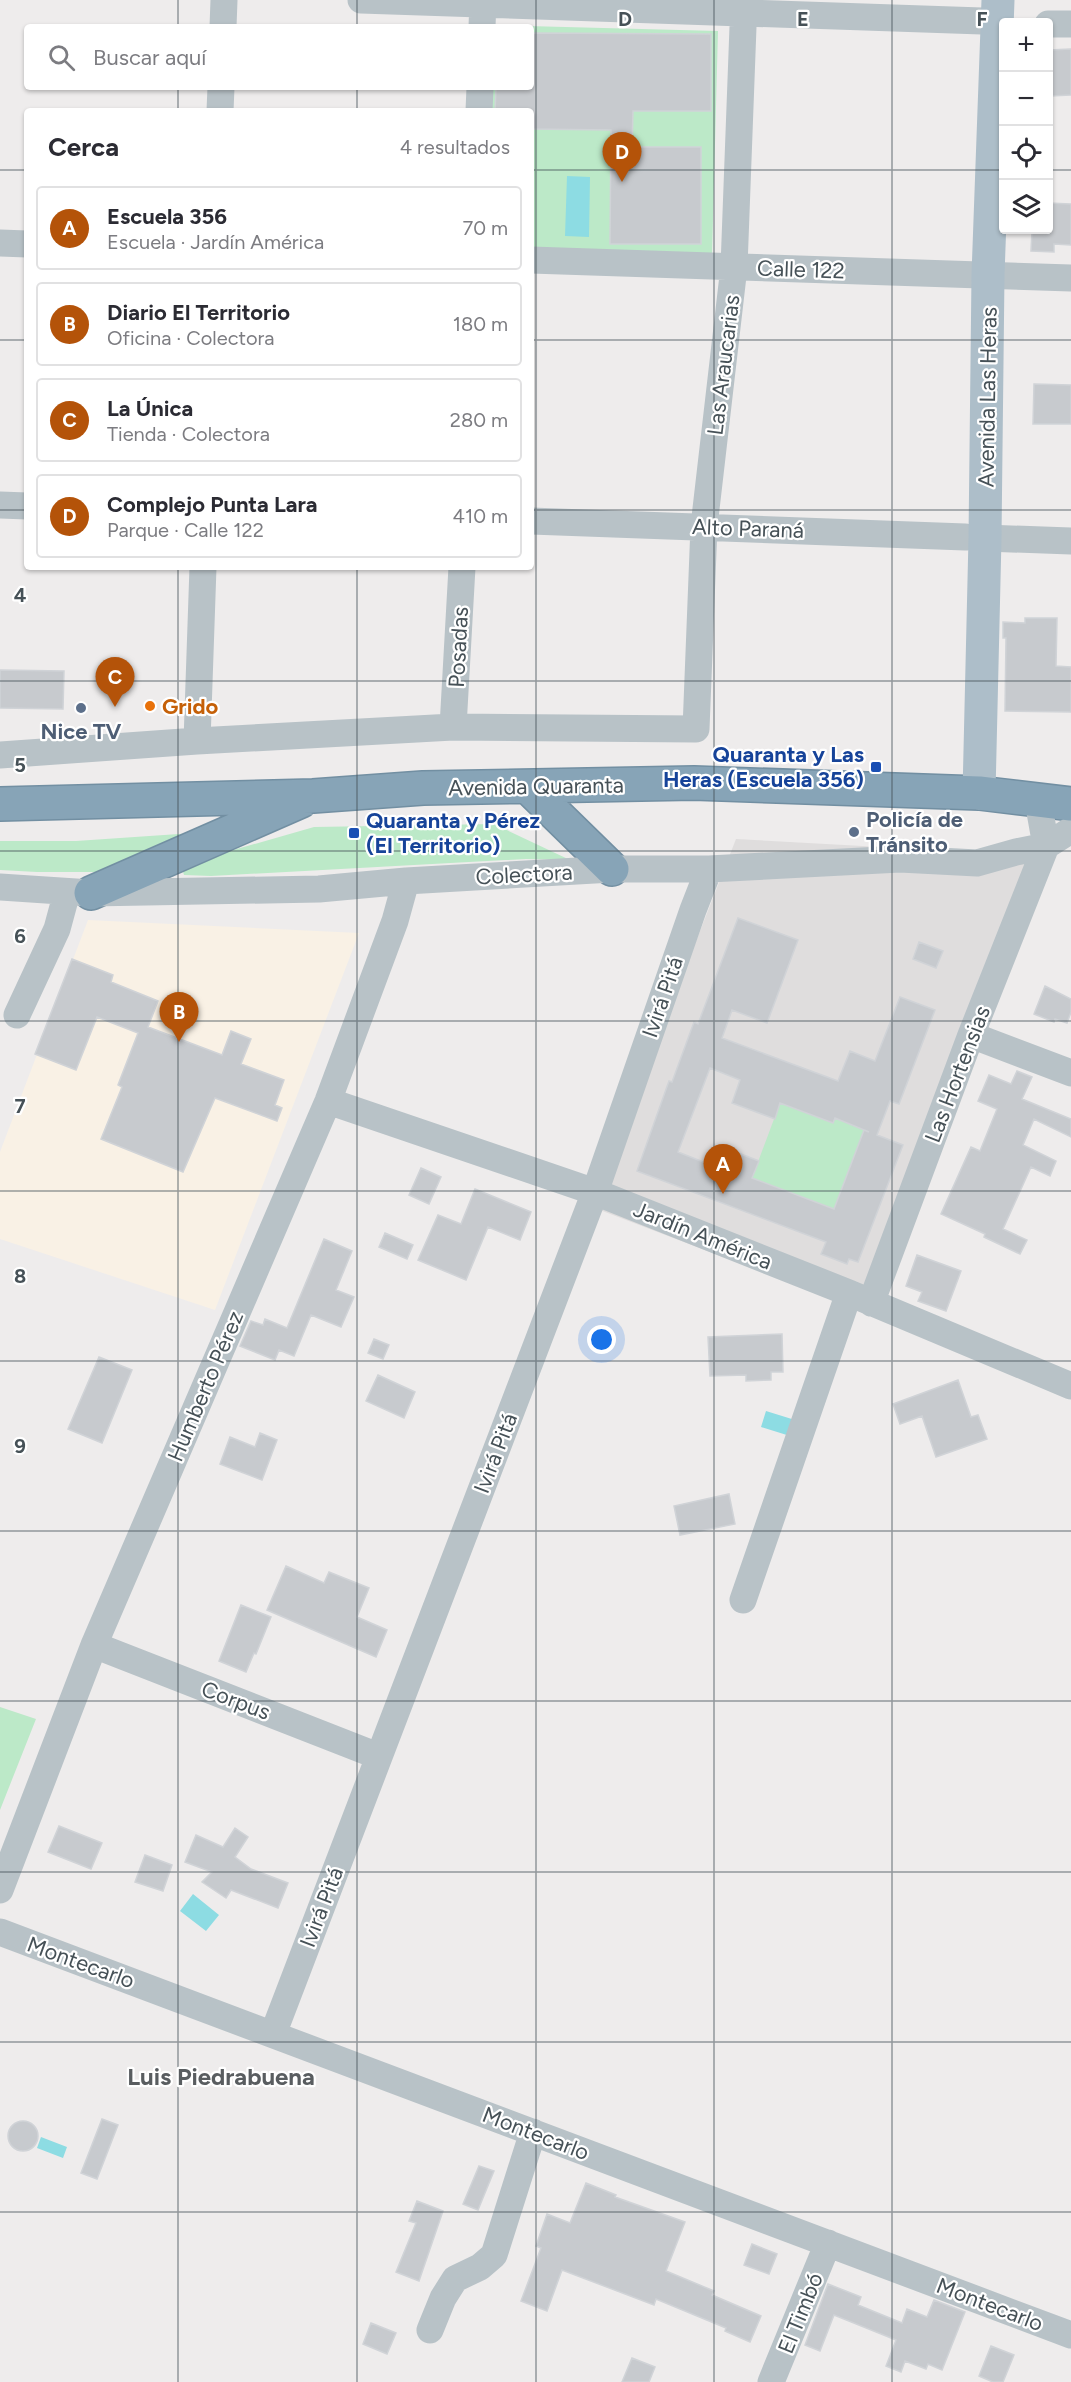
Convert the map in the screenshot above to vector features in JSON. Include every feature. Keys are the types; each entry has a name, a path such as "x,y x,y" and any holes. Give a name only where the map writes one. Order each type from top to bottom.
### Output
{"highway":[{"name":"Avenida Quaranta","path":"0,804 313,795 423,788 694,783 971,793 1071,804"},
{"path":"528,787 612,869"},
{"path":"79,893 313,795"}],"main road":[{"name":"Avenida Las Heras","path":"971,793 980,275 996,13"}],"street":[{"path":"223,24 224,0"},
{"path":"361,0 483,10 744,7 996,13"},
{"name":"Las Araucarias","path":"453,727 696,729 704,526 734,267 744,7"},
{"path":"1053,24 1071,24"},
{"path":"220,108 221,90"},
{"path":"479,108 480,90"},
{"path":"0,243 24,244"},
{"name":"Calle 122","path":"534,260 1071,278"},
{"path":"0,505 24,506"},
{"name":"Alto Paraná","path":"534,521 1071,541"},
{"path":"197,741 203,570"},
{"name":"Posadas","path":"453,727 462,570"},
{"path":"0,755 197,741 453,727"},
{"path":"1038,801 1046,846 1071,830"},
{"name":"Colectora","path":"0,887 79,893 319,889 406,881 612,869 709,869 900,859 977,863 1046,846"},
{"name":"Las Hortensias","path":"743,1600 860,1298 971,1035 1046,846"},
{"name":"Ivirá Pitá","path":"273,2034 595,1192 709,869"},
{"name":"Humberto Pérez","path":"0,1890 94,1644 328,1101 395,921 406,881"},
{"path":"17,1015 57,929 79,893"},
{"path":"971,1035 1071,1073"},
{"name":"Jardín América","path":"328,1101 595,1192 860,1298 1071,1386"},
{"name":"Corpus","path":"94,1644 378,1756"},
{"name":"Montecarlo","path":"0,1932 1071,2335"},
{"path":"430,2330 443,2298 455,2279 480,2267 494,2254 533,2132"},
{"name":"El Timbó","path":"771,2382 828,2243"}],"shaded area":[{"path":"736,839 1043,856 857,1308 592,1207"},
{"path":"88,920 359,933 215,1310 0,1239 0,1152"}],"green space":[{"path":"534,26 718,31 712,257 534,253 534,108 487,108 488,90 534,90"},
{"path":"494,824 570,860 526,859 211,876 184,875 181,865 314,827"},
{"path":"208,832 112,872 0,870 0,841 76,841"},
{"path":"780,1103 833,1122 835,1118 864,1130 834,1209 752,1178"},
{"path":"0,1707 36,1719 0,1810"}],"water":[{"path":"567,176 590,177 589,237 565,236"},
{"path":"766,1411 795,1420 790,1436 761,1427"},
{"path":"193,1894 219,1915 206,1931 180,1911"},
{"path":"41,2137 67,2147 63,2158 37,2148"}],"building":[{"path":"534,33 711,34 711,111 633,111 632,147 701,147 701,244 610,244 611,130 534,129 534,108 495,108 496,90 534,90"},
{"path":"1071,49 1071,95 1053,96 1053,50"},
{"path":"1053,203 1071,204 1071,245 1054,244 1054,252 1031,251 1032,234 1053,234"},
{"path":"1034,384 1071,385 1071,424 1033,424"},
{"path":"1025,618 1057,618 1056,666 1071,667 1071,712 1005,711 1006,638 1003,638 1003,622 1025,623"},
{"path":"0,670 64,671 63,709 0,708"},
{"path":"738,918 798,940 767,1023 732,1010 722,1038 838,1081 850,1051 875,1061 900,997 935,1010 899,1104 890,1101 877,1135 903,1145 858,1262 849,1259 847,1264 821,1254 826,1242 637,1171 669,1081 672,1082 694,1022 698,1024","holes":["710,1068 740,1080 732,1103 775,1119 780,1103 833,1123 835,1118 869,1132 864,1130 834,1209 752,1178 759,1161 723,1147 716,1167 678,1152"]},
{"path":"919,942 943,951 936,968 913,959"},
{"path":"72,959 113,975 111,982 158,1001 148,1027 222,1055 231,1031 251,1039 241,1064 284,1080 275,1105 282,1108 277,1121 215,1098 183,1172 101,1139 122,1087 118,1085 138,1033 97,1017 76,1070 35,1054"},
{"path":"1045,986 1071,999 1071,1012 1067,1023 1055,1019 1054,1022 1034,1014"},
{"path":"1017,1071 1032,1077 1022,1099 1071,1119 1071,1137 1034,1119 1023,1145 1056,1161 1050,1176 1031,1167 1003,1229 1027,1240 1020,1254 984,1237 985,1234 941,1214 971,1147 980,1151 997,1109 978,1101 989,1075 1011,1084"},
{"path":"421,1168 441,1177 429,1204 409,1195"},
{"path":"475,1189 531,1212 520,1240 488,1227 466,1280 418,1260 438,1215 461,1224"},
{"path":"385,1233 413,1245 407,1259 379,1247"},
{"path":"324,1239 352,1251 336,1290 354,1297 341,1327 311,1315 294,1356 279,1350 275,1360 240,1346 251,1321 263,1325 265,1319 287,1328"},
{"path":"917,1255 961,1271 946,1311 918,1301 922,1292 906,1286"},
{"path":"782,1334 783,1372 771,1372 771,1380 746,1381 746,1375 710,1376 708,1337"},
{"path":"374,1339 389,1345 383,1359 368,1353"},
{"path":"99,1357 132,1370 102,1443 68,1429"},
{"path":"378,1375 415,1392 404,1418 366,1401"},
{"path":"958,1380 971,1417 978,1415 987,1439 936,1457 922,1416 900,1424 893,1404"},
{"path":"260,1433 277,1440 262,1480 220,1464 230,1437 255,1447"},
{"path":"729,1494 735,1524 680,1535 674,1506"},
{"path":"286,1566 324,1583 329,1572 369,1588 357,1617 387,1630 376,1657 267,1610"},
{"path":"241,1605 271,1617 246,1672 219,1661"},
{"path":"59,1826 102,1843 91,1869 48,1852"},
{"path":"235,1828 248,1837 235,1857 251,1869 288,1883 278,1908 231,1890 226,1898 202,1882 212,1872 185,1862 196,1835 223,1847"},
{"path":"145,1855 172,1865 163,1891 135,1882"},
{"path":"102,2119 118,2125 97,2179 81,2173"},
{"path":"23,2121 34,2125 38,2136 34,2147 23,2151 12,2147 8,2136 12,2125"},
{"path":"479,2166 494,2171 478,2210 463,2204"},
{"path":"586,2183 616,2195 615,2197 685,2222 666,2271 714,2291 712,2295 761,2316 750,2342 725,2331 726,2328 656,2299 654,2305 562,2270 547,2311 521,2301 541,2248 536,2246 547,2214 570,2223"},
{"path":"417,2201 443,2211 419,2281 396,2272 416,2223 409,2221"},
{"path":"752,2244 777,2254 769,2274 744,2265"},
{"path":"828,2284 861,2297 858,2305 902,2323 907,2309 927,2317 934,2300 965,2312 942,2370 928,2364 926,2369 905,2361 901,2372 886,2366 896,2340 834,2315 820,2351 805,2345"},
{"path":"371,2323 396,2333 387,2354 363,2344"},
{"path":"991,2346 1014,2355 1003,2382 993,2382 979,2376"},
{"path":"632,2358 655,2367 649,2382 622,2382"}],"place":[{"name":"Complejo Punta Lara","path":"622,182"},
{"name":"Grido","path":"150,706"},
{"name":"La Única","path":"115,707"},
{"name":"Nice TV","path":"81,708"},
{"name":"Quaranta y Las Heras (Escuela 356)","path":"876,767"},
{"name":"Policía de Tránsito","path":"854,832"},
{"name":"Quaranta y Pérez (El Territorio)","path":"354,833"},
{"name":"Diario El Territorio","path":"179,1042"},
{"name":"Escuela 356","path":"723,1194"}],"district":[{"name":"Luis Piedrabuena","path":"221,2077"}]}
